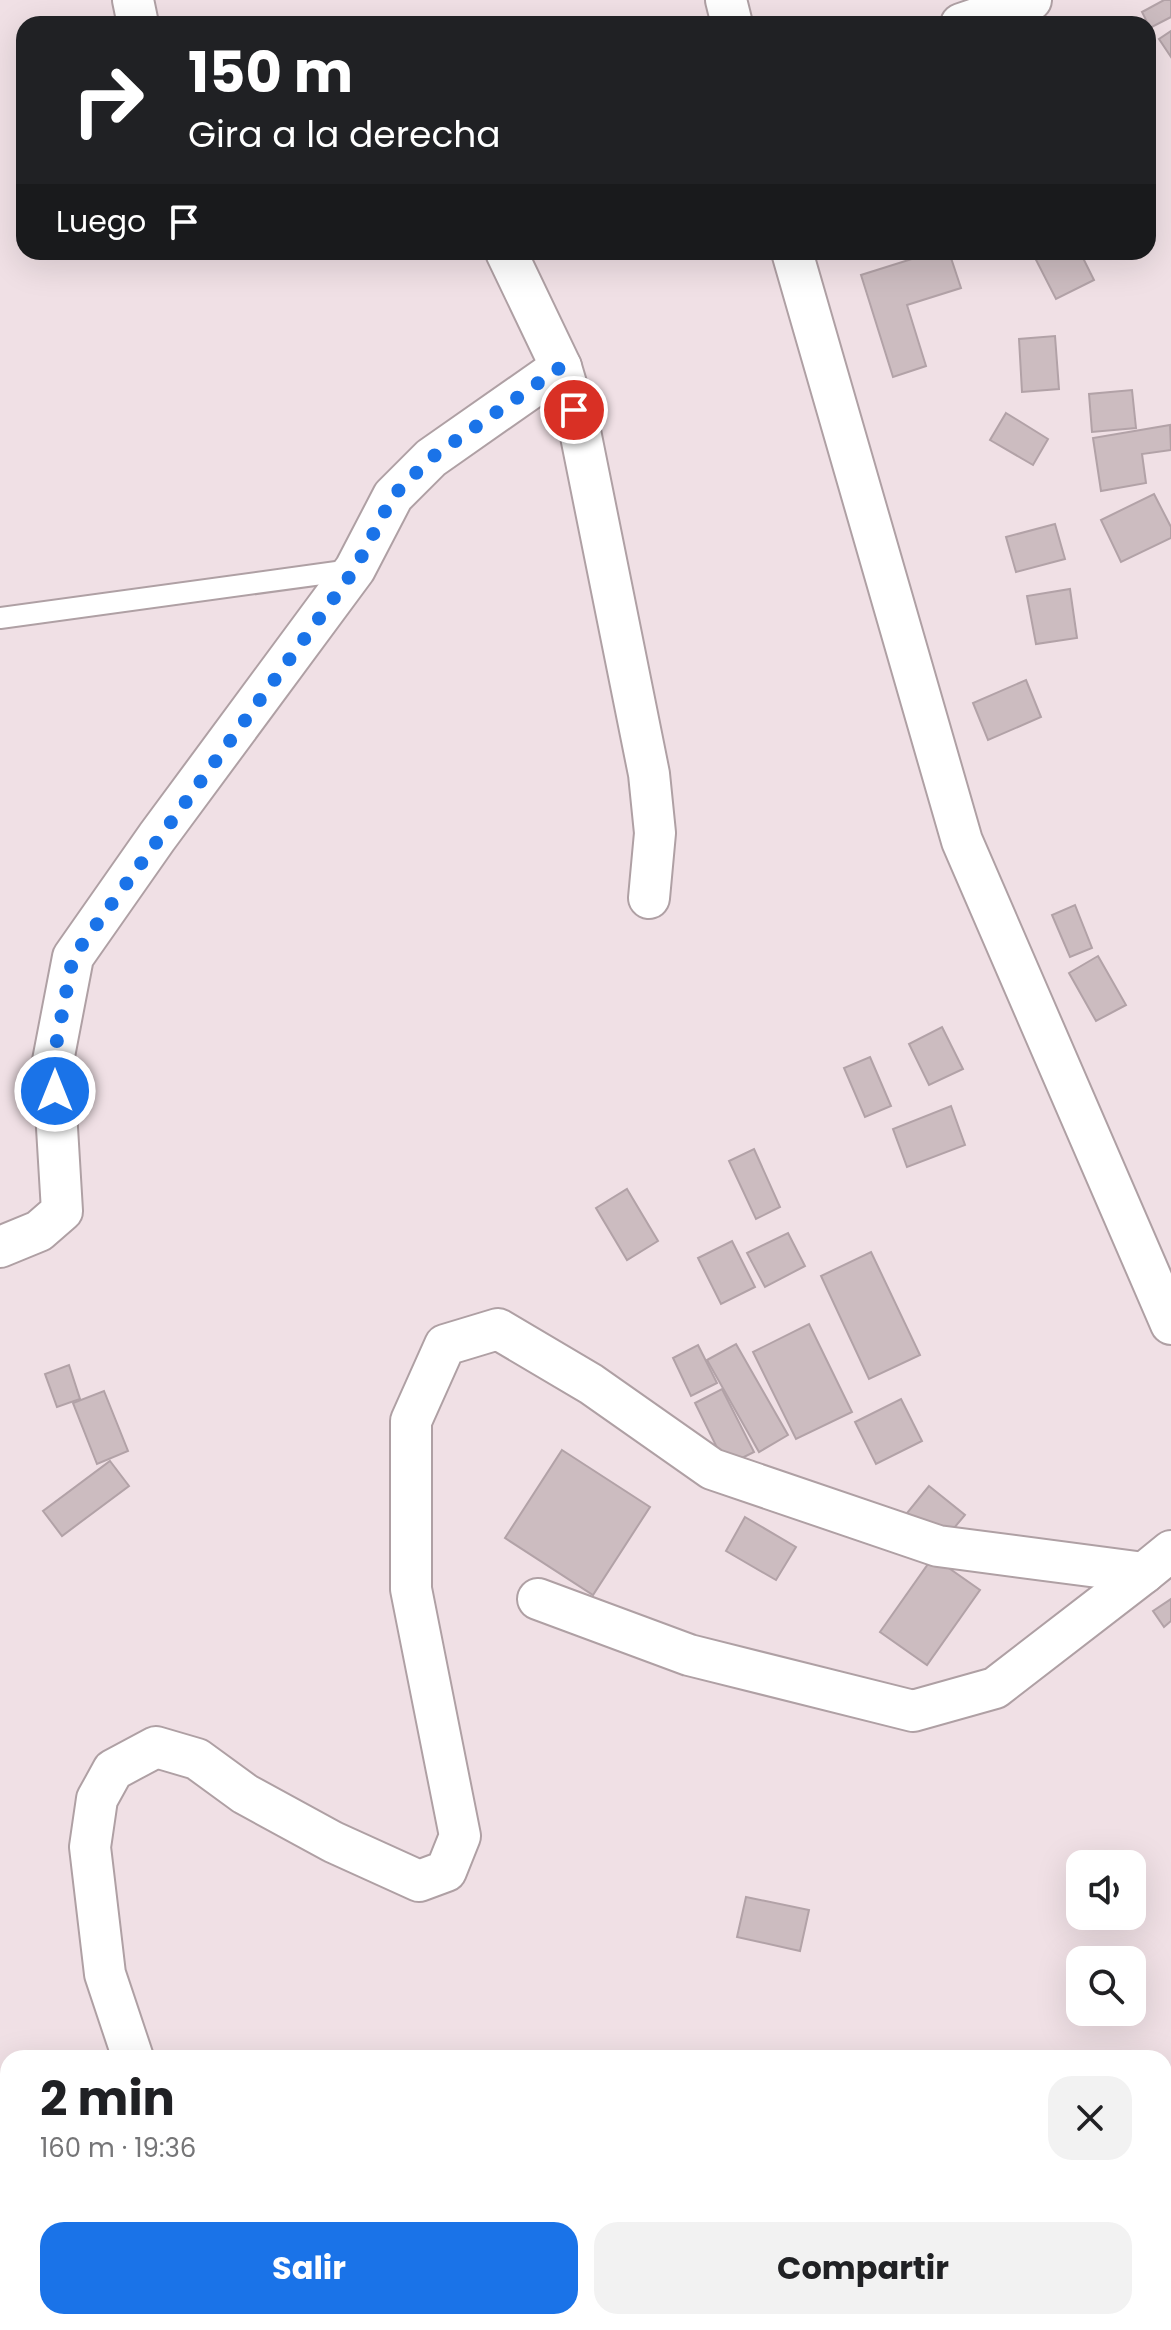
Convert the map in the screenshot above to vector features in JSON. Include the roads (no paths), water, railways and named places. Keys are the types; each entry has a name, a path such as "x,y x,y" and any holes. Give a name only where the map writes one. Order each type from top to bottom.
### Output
{"street":[{"path":"984,16 1031,0"},
{"path":"510,260 561,367 580,431 649,774 655,833 649,898"},
{"path":"794,260 962,841 1171,1324"},
{"path":"0,1247 39,1231 62,1211 53,1061 73,957 355,569 393,496 431,458 561,367"},
{"path":"130,2050 105,1974 90,1847 97,1799 113,1770 156,1747 197,1759 245,1794 333,1842 405,1875 419,1881 446,1871 460,1836 411,1589 411,1421 445,1345 498,1329 591,1384 712,1469 938,1546 1158,1562"},
{"path":"538,1599 689,1655 913,1711 995,1688 1158,1562"}],"lane":[{"path":"0,618 355,569"}]}
